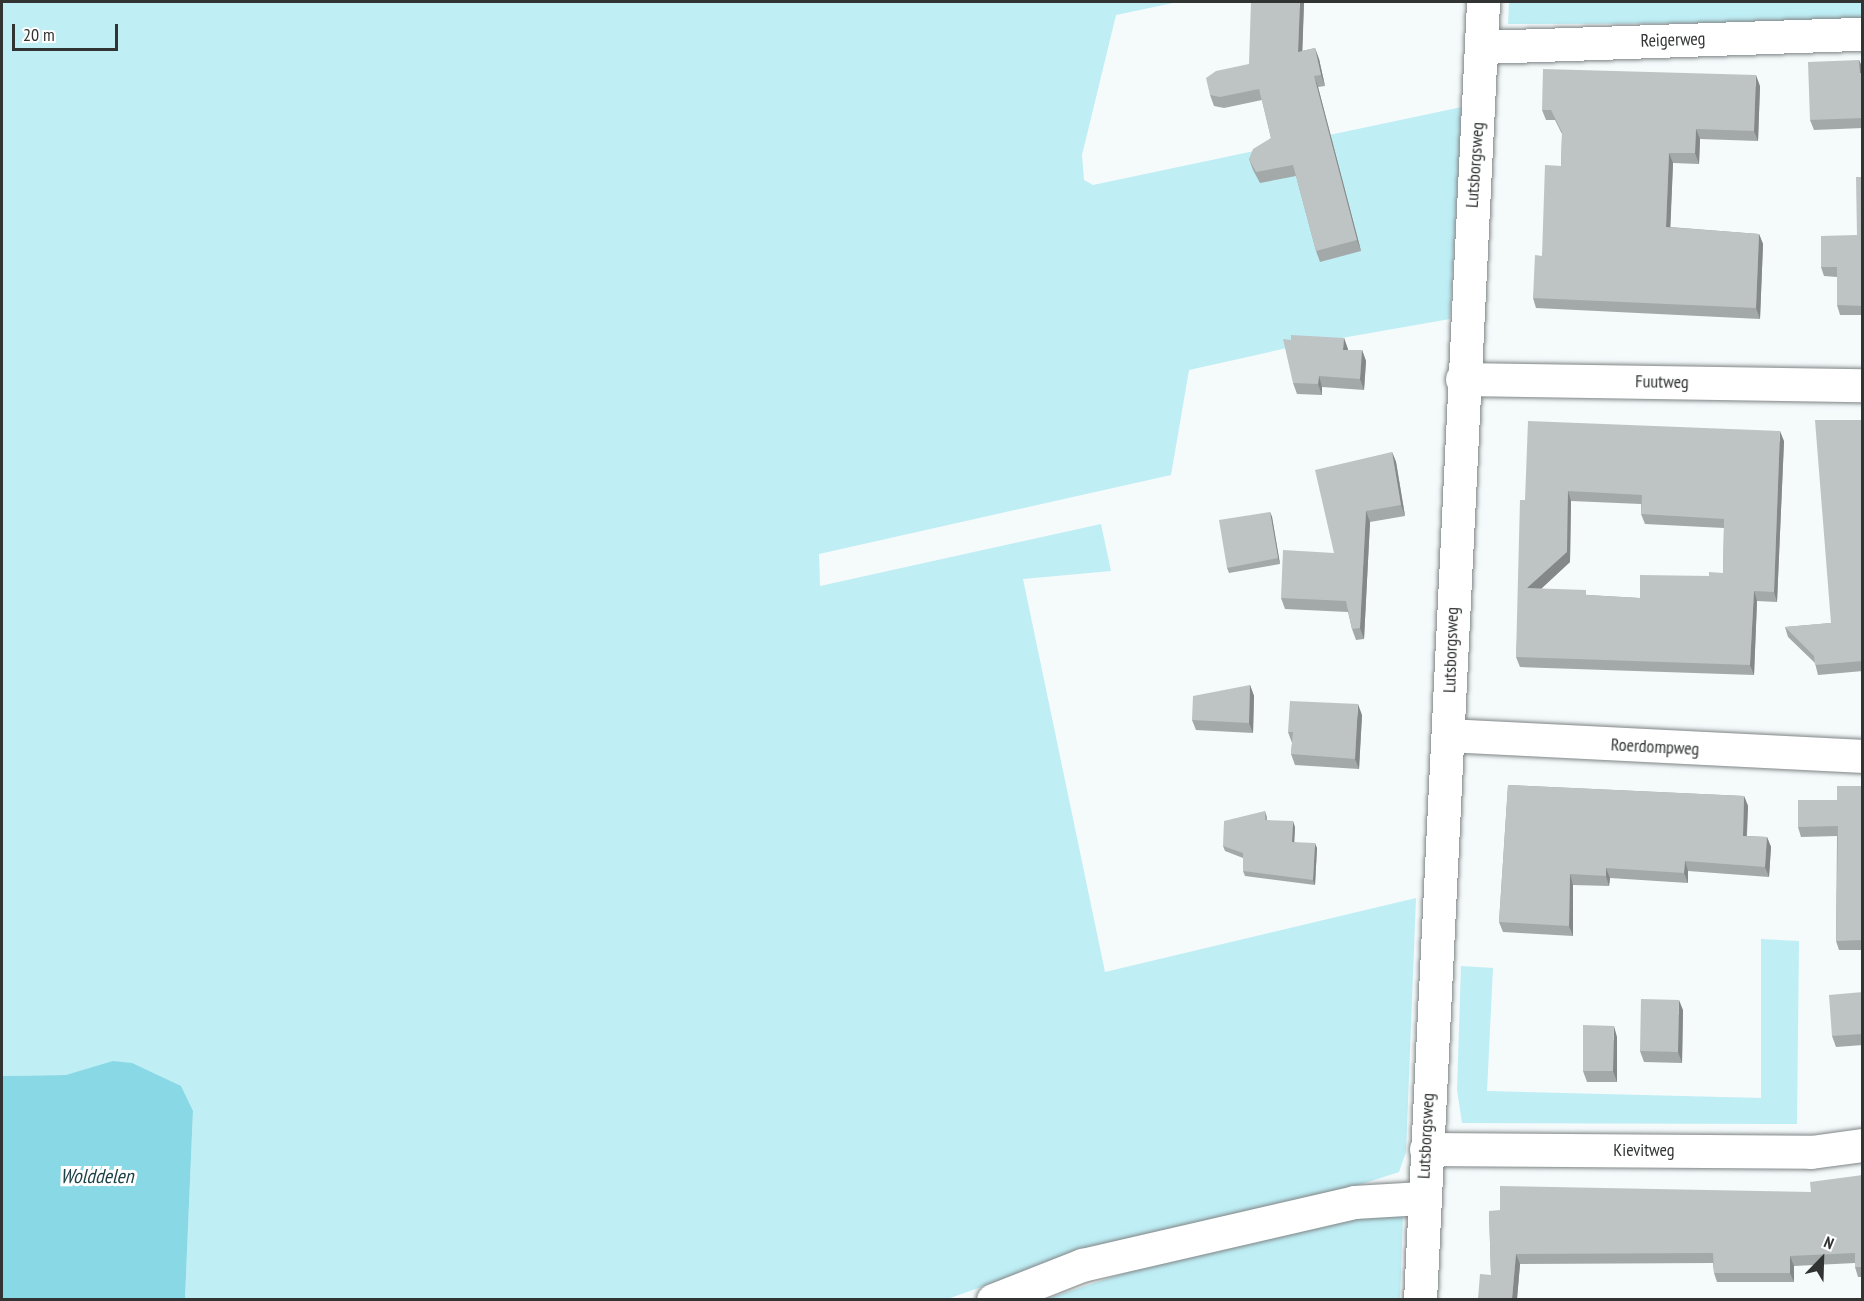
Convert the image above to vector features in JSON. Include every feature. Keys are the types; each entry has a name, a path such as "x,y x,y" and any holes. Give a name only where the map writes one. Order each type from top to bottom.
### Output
{"street":[{"name":"Lutsborgsweg","path":"1420,1299 1422,1198 1448,735 1462,379 1483,47 1483,2"},
{"name":"Reigerweg","path":"1483,47 1863,34"},
{"name":"Fuutweg","path":"1462,379 1863,385"},
{"name":"Roerdompweg","path":"1448,735 1863,756"},
{"name":"Kievitweg","path":"1426,1149 1810,1152 1863,1144"},
{"path":"993,1299 1094,1263 1354,1202 1422,1198"}],"shaded area":[{"path":"2,2 1178,2 1116,15 1082,155 1084,180 1093,185 1462,107 1450,319 1296,346 1189,370 1171,475 819,554 820,586 1101,524 1111,571 1023,579 1105,972 1416,898 1406,1152 1399,1172 1353,1187 1070,1256 947,1299 185,1299 193,1111 85,1071 66,1075 2,1076"},
{"path":"1509,2 1862,2 1862,23 1508,24"},
{"path":"1761,939 1799,941 1797,1124 1462,1123 1457,1090 1461,966 1493,968 1487,1091 1761,1098"},
{"path":"1391,1209 1403,1217 1400,1299 1043,1300 1213,1244"}],"water":[{"name":"Wolddelen","path":"113,1061 132,1063 181,1086 193,1111 185,1299 2,1299 2,1076 66,1075"}],"building":[{"path":"1251,2 1300,2 1298,52 1315,48 1321,75 1314,76 1357,240 1316,251 1293,165 1256,172 1249,159 1253,149 1271,138 1259,89 1220,97 1210,95 1206,78 1216,71 1249,64"},
{"path":"1859,60 1860,73 1863,73 1863,118 1810,120 1808,62"},
{"path":"1543,69 1756,75 1754,131 1696,129 1695,153 1669,153 1666,227 1759,234 1756,308 1533,298 1535,255 1542,256 1545,165 1561,166 1562,132 1551,110 1542,110"},
{"path":"1856,177 1863,177 1863,306 1837,305 1837,267 1821,267 1821,236 1857,235"},
{"path":"1291,335 1344,338 1343,350 1362,350 1360,379 1319,376 1318,384 1293,383 1283,339 1291,340"},
{"path":"1815,420 1863,420 1863,661 1815,665 1814,656 1785,627 1831,623"},
{"path":"1528,421 1780,431 1774,592 1754,591 1750,665 1516,657 1520,500 1525,500","holes":["1568,491 1642,495 1641,514 1724,519 1723,573 1709,572 1709,576 1640,575 1640,598 1586,595 1586,590 1527,588 1567,552"]},
{"path":"1392,452 1401,505 1366,511 1360,628 1352,629 1346,601 1281,598 1283,550 1334,553 1315,470"},
{"path":"1270,512 1278,558 1227,568 1219,520"},
{"path":"1250,685 1249,723 1192,720 1193,696"},
{"path":"1290,701 1358,704 1355,759 1291,754 1293,732 1288,732"},
{"path":"1508,785 1744,796 1743,836 1767,837 1765,867 1685,861 1684,873 1606,868 1606,876 1570,874 1569,926 1499,922"},
{"path":"1837,786 1863,786 1863,940 1836,941 1838,826 1798,827 1798,800 1837,800"},
{"path":"1265,811 1265,820 1293,821 1292,842 1315,843 1313,880 1243,871 1243,853 1223,846 1224,821"},
{"path":"1863,992 1863,1034 1832,1036 1829,995"},
{"path":"1641,999 1679,1000 1678,1052 1640,1051"},
{"path":"1583,1025 1614,1026 1613,1071 1583,1071"},
{"path":"1863,1175 1863,1267 1855,1267 1855,1253 1790,1256 1790,1273 1714,1273 1713,1253 1516,1254 1512,1299 1478,1299 1480,1274 1491,1275 1489,1211 1500,1211 1500,1186 1811,1192 1810,1182"}]}
